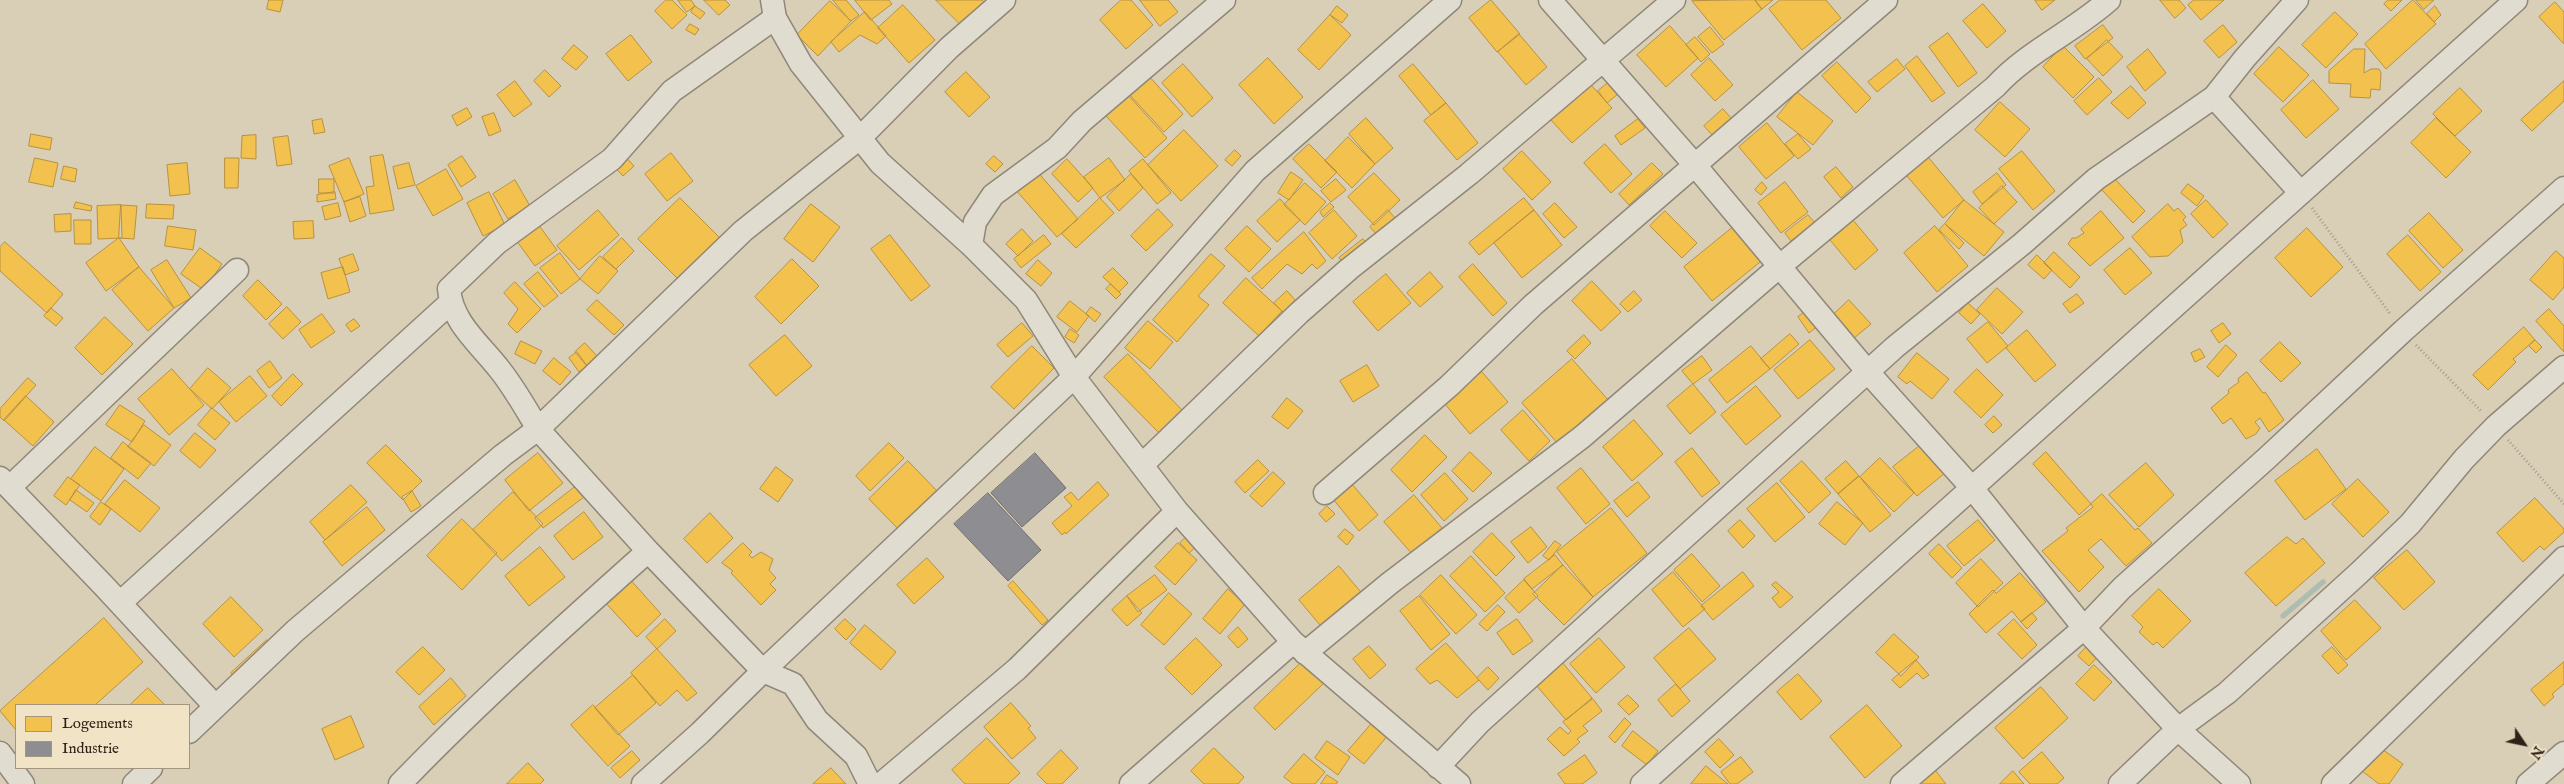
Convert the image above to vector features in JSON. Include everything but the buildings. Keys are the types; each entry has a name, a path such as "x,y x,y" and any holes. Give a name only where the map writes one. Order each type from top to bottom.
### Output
{"street":[{"path":"190,731 302,624 503,455 538,430 743,231 861,137 949,48 1004,0"},
{"path":"971,245 975,222 993,195 1057,148 1082,121 1224,0"},
{"path":"643,784 700,733 1074,377 1255,171 1450,0"},
{"path":"1550,0 1604,59 1694,164 1867,371 1972,488 2084,628 2178,729 2239,784"},
{"path":"1142,465 1299,313 1350,269 1469,174 1674,0"},
{"path":"1325,494 1448,386 1533,305 1886,0"},
{"path":"1131,784 1299,648 1390,583 1582,437 1780,266 1995,87 2019,62 2090,17 2110,0"},
{"path":"1438,767 1480,722 1867,371 2022,244 2096,178 2214,97 2245,58 2297,0"},
{"path":"1642,784 2516,0"},
{"path":"870,784 856,756 817,720 793,684 763,671 648,551 538,430 523,402 500,370 465,330 450,303 448,289 497,243 612,159 672,91 777,7 801,64 880,163 971,245 1026,300 1074,377 1142,465 1178,510 1299,648 1459,784"},
{"path":"2214,97 2301,193"},
{"path":"1902,784 2084,628 2122,588 2267,458 2402,331 2564,188"},
{"path":"215,706 5,482 237,270"},
{"path":"120,603 450,303"},
{"path":"2120,784 2178,729 2227,693 2410,524 2459,465 2496,426 2564,367"},
{"path":"881,784 1017,669 1178,510"},
{"path":"400,784 536,651 648,551"},
{"path":"2333,784 2564,558"},
{"path":"2528,784 2564,752"},
{"path":"0,753 23,784"},
{"path":"134,784 150,769"}],"path":[{"path":"2496,426 2564,504"}],"waterway":[{"path":"2283,616 2323,582"}]}
